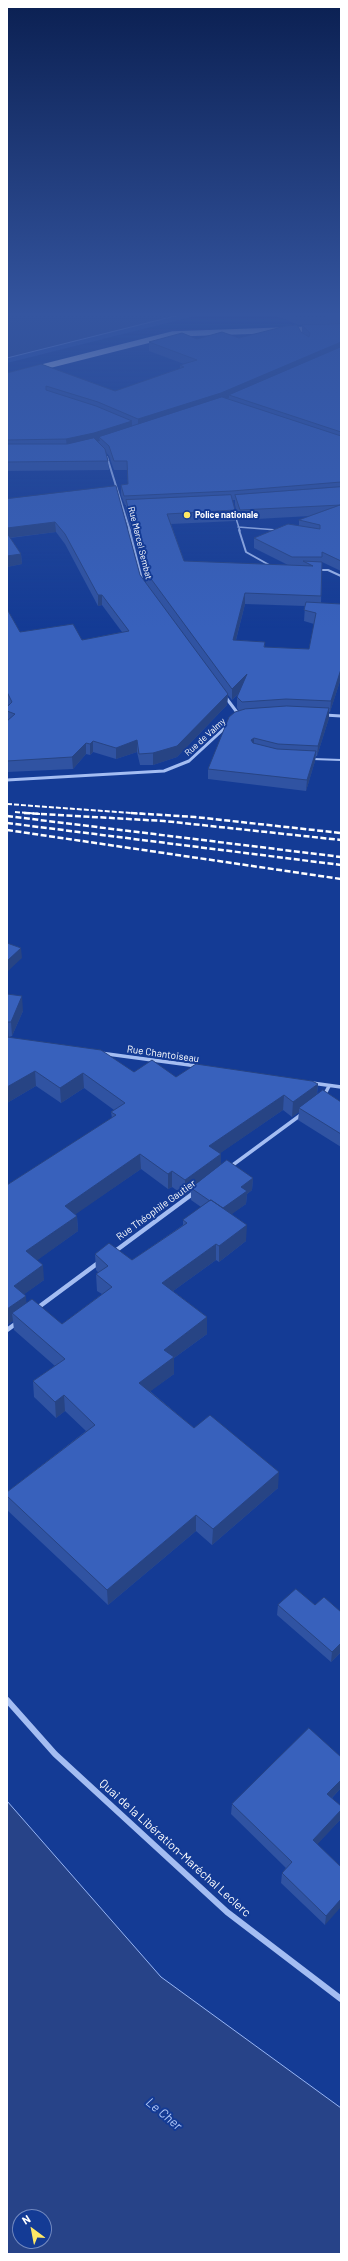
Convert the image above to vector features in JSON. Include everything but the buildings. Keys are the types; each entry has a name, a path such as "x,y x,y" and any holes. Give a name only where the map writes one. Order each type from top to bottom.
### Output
{"street":[{"name":"Rue Marcel Sembat","path":"102,452 107,457 124,508 143,584"},
{"name":"Rue de Valmy","path":"7,780 139,774 169,770 188,761 233,720 240,717 221,690"},
{"path":"318,715 341,716"},
{"name":"Rue Chantoiseau","path":"94,1052 204,1068"},
{"path":"306,1082 341,1087"},
{"path":"322,1099 330,1086"},
{"path":"227,1168 309,1108"},
{"name":"Rue Théophile Gautier","path":"107,1257 202,1187"},
{"path":"32,1312 100,1261"},
{"path":"7,1330 26,1316"},
{"name":"Quai de la Libération-Maréchal Leclerc","path":"7,1700 55,1754 227,1912 341,1999"}],"lane":[{"path":"233,509 246,552 272,566"},
{"path":"238,527 281,531"},
{"path":"314,570 328,570 341,576"},
{"path":"306,758 341,760"}],"water":[{"name":"Le Cher","path":"7,1801 161,1977 341,2108 341,2254 7,2254"}],"railway":[{"path":"7,804 132,813"},
{"path":"15,812 36,814"},
{"path":"24,813 36,814"},
{"path":"132,813 195,817 341,833"},
{"path":"132,813 145,814"},
{"path":"36,814 164,821 341,840"},
{"path":"7,816 341,857"},
{"path":"7,823 341,865"},
{"path":"7,830 341,879"}],"place":[{"name":"Police nationale","path":"187,515"}]}
